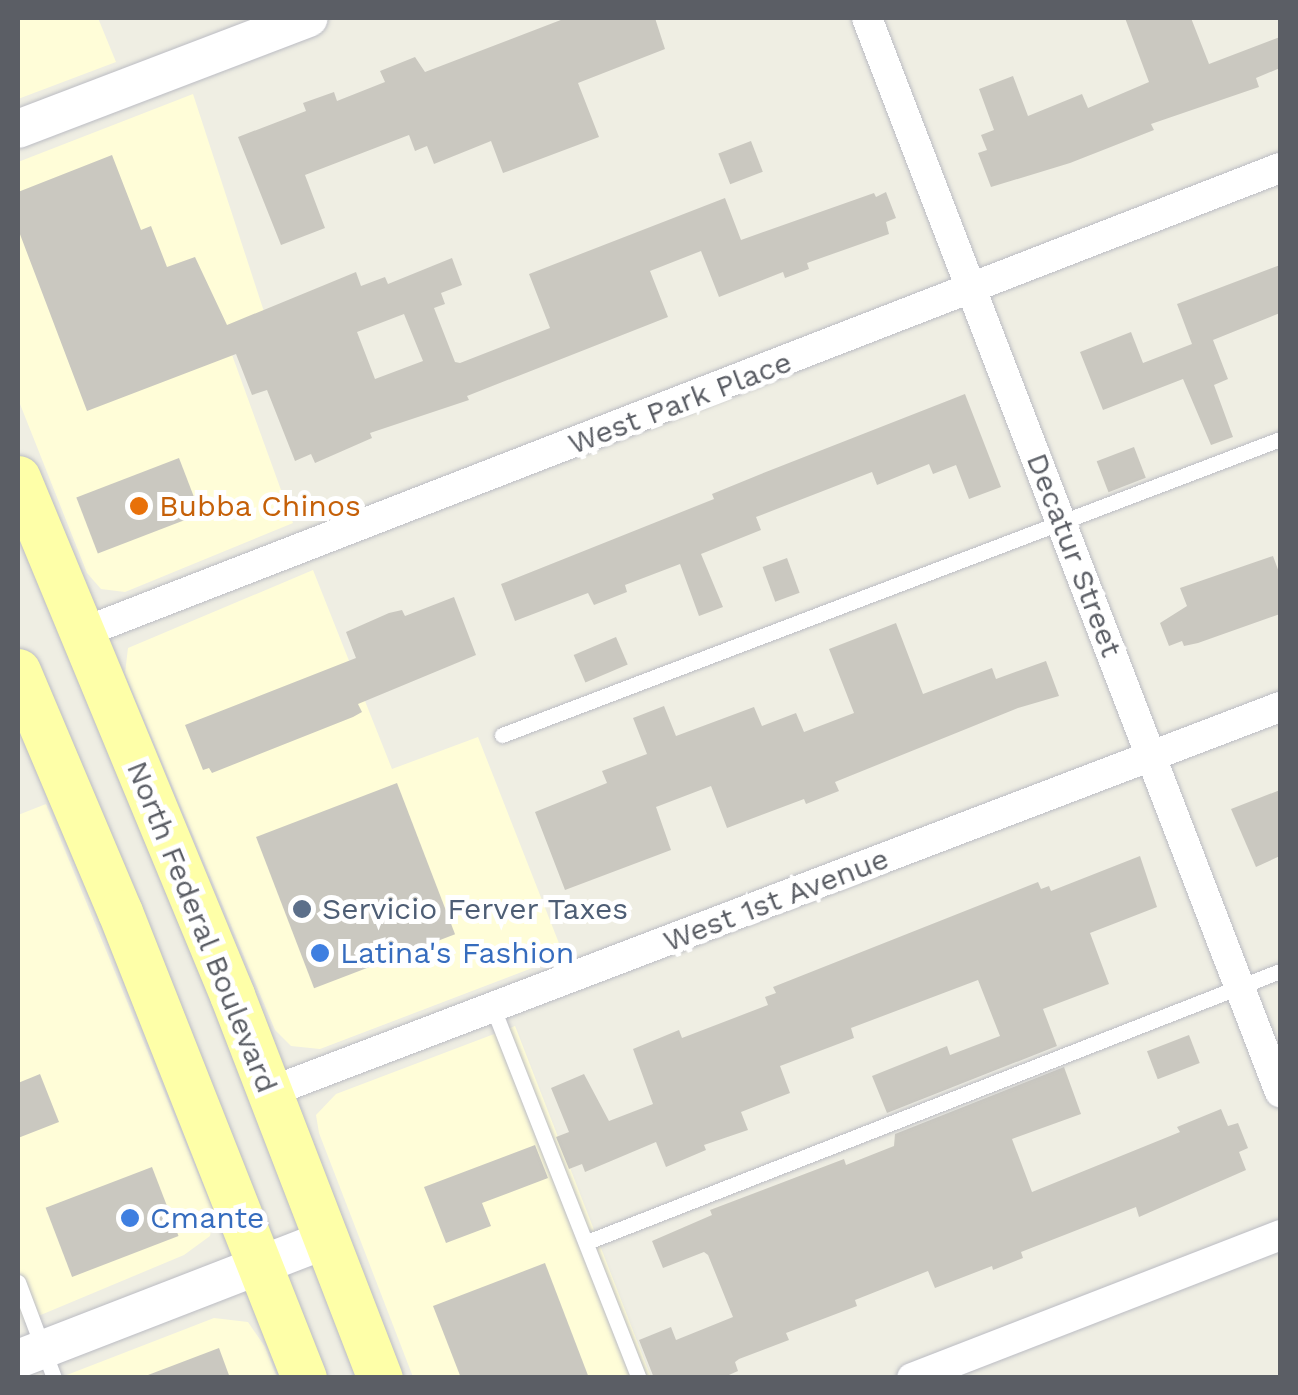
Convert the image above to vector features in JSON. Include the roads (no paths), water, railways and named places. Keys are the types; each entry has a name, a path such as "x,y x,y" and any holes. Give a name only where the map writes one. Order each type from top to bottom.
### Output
{"main road":[{"name":"North Federal Boulevard","path":"18,478 270,1092 380,1378"},
{"path":"18,671 304,1378"}],"street":[{"path":"18,129 309,18"},
{"name":"Decatur Street","path":"866,18 1280,1092"},
{"name":"West Park Place","path":"79,634 1280,168"},
{"name":"West 1st Avenue","path":"270,1092 1280,707"},
{"path":"912,1378 1280,1235"},
{"path":"38,1362 328,1239"}],"lane":[{"path":"502,735 1280,439"},
{"path":"586,1242 1280,971"},
{"path":"493,1008 640,1378"},
{"path":"18,1282 38,1362"}],"place":[{"name":"Bubba Chinos","path":"139,506"},
{"name":"Servicio Ferver Taxes","path":"302,909"},
{"name":"Latina's Fashion","path":"320,953"},
{"name":"Cmante","path":"130,1218"}]}
